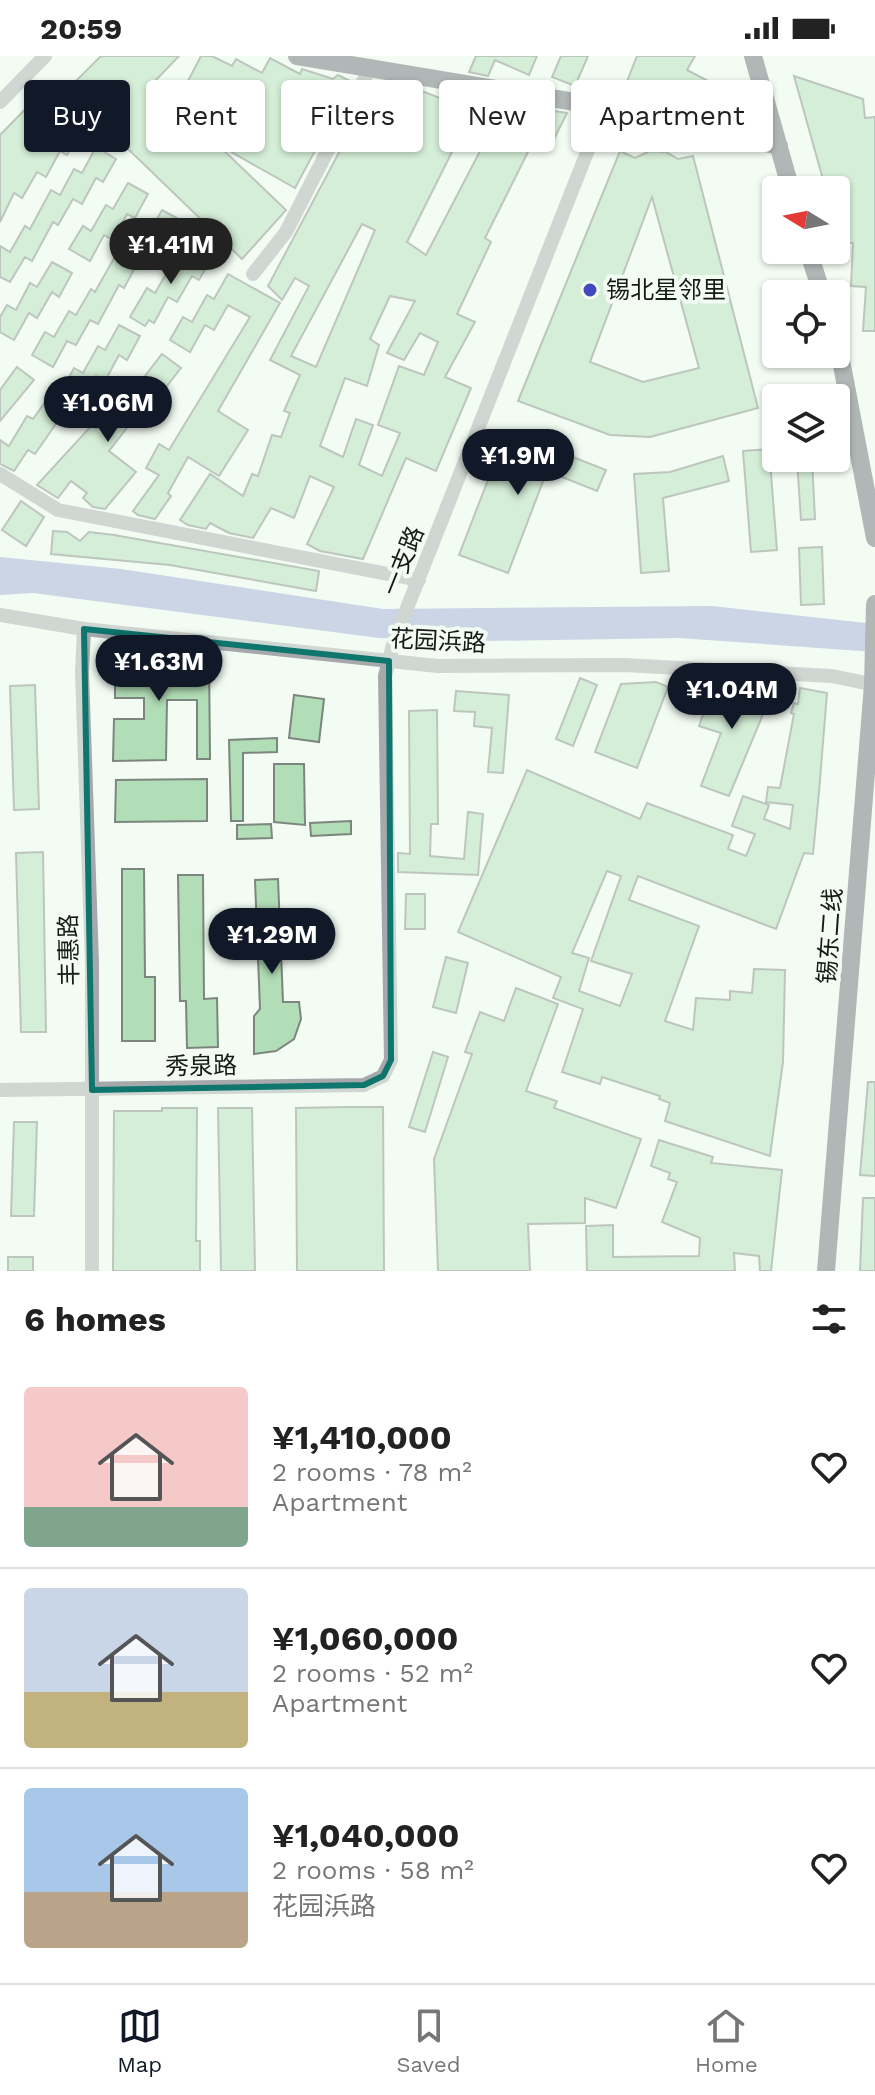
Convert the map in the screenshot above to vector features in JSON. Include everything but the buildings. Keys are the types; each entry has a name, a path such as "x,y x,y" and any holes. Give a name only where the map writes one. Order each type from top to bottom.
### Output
{"main road":[{"path":"297,56 571,101"},
{"path":"753,56 787,176"},
{"path":"773,145 779,146"},
{"path":"842,368 875,538"},
{"name":"锡东二线","path":"826,1271 874,685 875,604"}],"street":[{"path":"0,102 45,56"},
{"path":"253,274 286,232 371,66"},
{"name":"一支路","path":"391,1060 385,676 394,641 587,152"},
{"path":"0,474 58,510 417,587"},
{"name":"花园浜路","path":"0,615 84,629 438,666 653,667 832,676 874,685"},
{"name":"丰惠路","path":"84,629 82,672 92,963 92,1271"},
{"name":"秀泉路","path":"0,1090 364,1085 383,1076 391,1060"}],"highlighted area":[{"path":"84,629 389,661 391,1060 383,1076 364,1085 92,1090"}],"water":[{"path":"0,557 121,569 383,609 712,606 875,624 875,652 679,638 484,641 379,638 33,593 0,595"}],"place":[{"name":"锡北星邻里","path":"590,290"}]}
